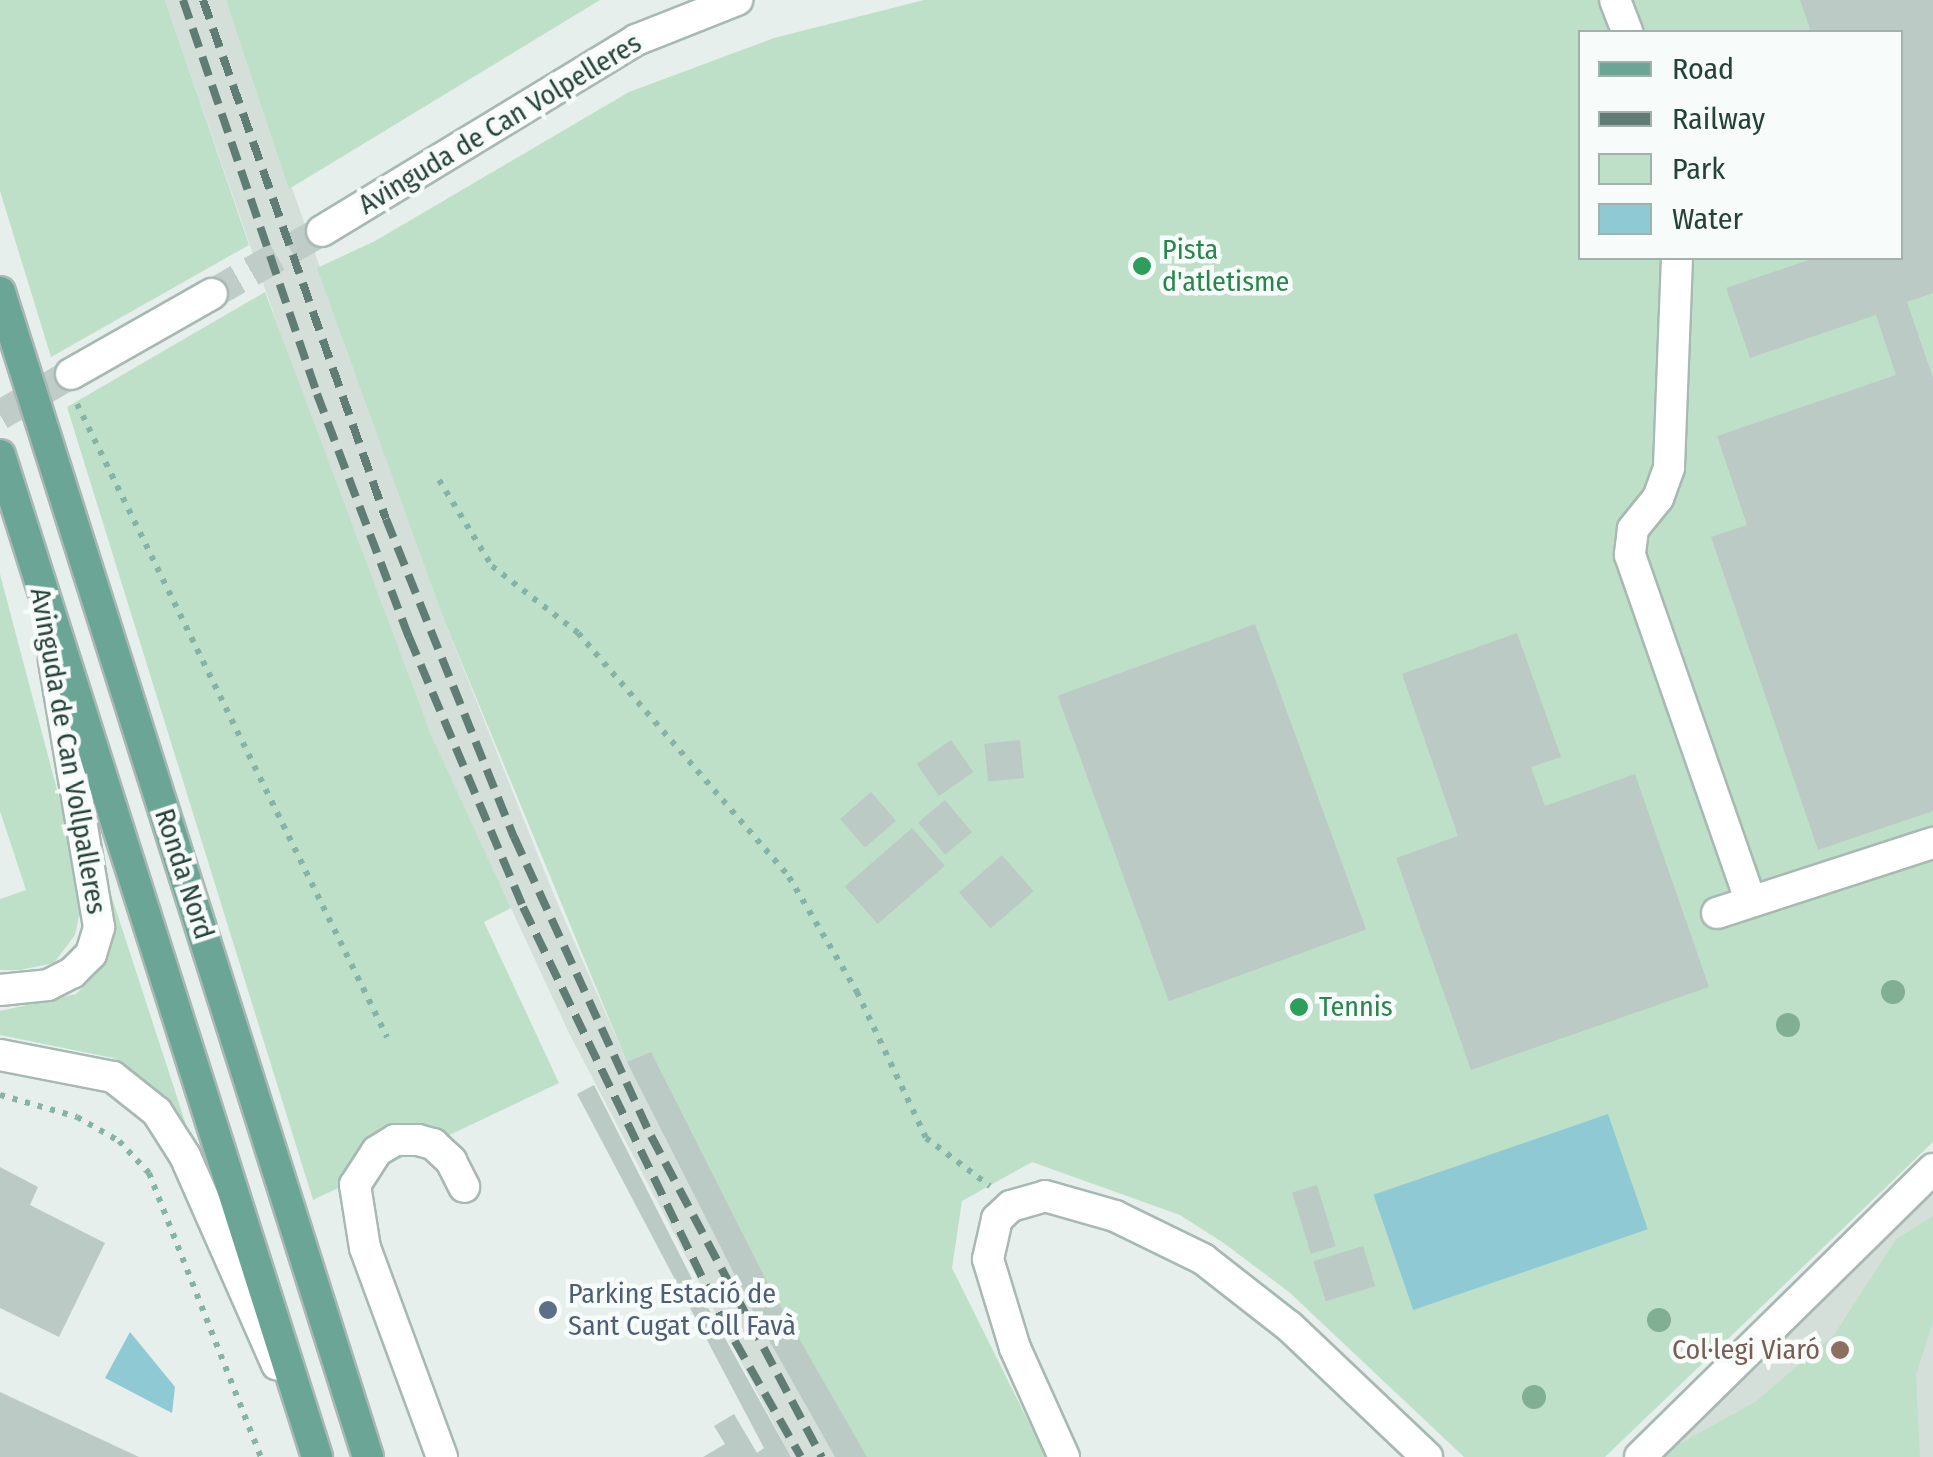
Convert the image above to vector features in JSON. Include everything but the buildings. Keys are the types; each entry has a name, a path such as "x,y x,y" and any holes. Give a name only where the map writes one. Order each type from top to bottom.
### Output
{"main road":[{"name":"Ronda Nord","path":"0,292 368,1457"},
{"name":"Ronda Nord","path":"0,455 316,1453"}],"street":[{"name":"Avinguda de Can Volpelleres","path":"322,231 636,40 737,0"},
{"path":"1615,0 1626,30"},
{"path":"1678,260 1669,468 1658,498 1632,529 1630,555 1750,902"},
{"path":"70,374 212,294"},
{"name":"Avinguda de Can Vollpalleres","path":"0,990 48,984 72,973 91,954 99,926 35,565"},
{"path":"1717,913 1933,843"},
{"name":"Ronda Nord","path":"0,1055 113,1077 157,1112 185,1156 316,1453"},
{"path":"442,1457 365,1248 355,1185 377,1151 395,1140 418,1140 434,1144 451,1161 464,1187"},
{"path":"1640,1457 1933,1169"},
{"path":"1064,1457 992,1285 990,1238 1011,1206 1044,1196 1115,1216 1203,1259 1290,1327 1427,1457"}],"path":[{"path":"58,412 76,403 387,1037"},
{"path":"439,480 492,566 578,633 789,878 858,992 926,1138 969,1165 1011,1206"},
{"path":"0,1095 77,1117 118,1141 149,1173 261,1457"}],"shaded area":[{"path":"165,0 226,0 444,620 556,900 627,1062 835,1457 791,1457 569,1033 431,736 308,413"},
{"name":"Col·legi Viaró","path":"1933,1169 1933,1457 1639,1457"}],"green space":[{"path":"0,0 165,0 249,245 51,357 0,191"},
{"path":"226,0 600,0 289,189"},
{"path":"924,0 1933,0 1933,1142 1605,1457 1464,1457 1289,1292 1225,1244 1180,1215 1032,1162 962,1201 952,1268 1046,1457 835,1457 627,1062 444,620 317,268 375,241 629,92 774,38"},
{"path":"265,292 431,735 511,908 484,922 559,1083 313,1200 67,407"},
{"path":"0,574 84,892 75,935 54,963 20,970 0,970 0,899 26,890 0,811"},
{"path":"103,870 190,1137 145,1081 113,1058 0,1035 0,1011 76,994 97,973 110,951"},
{"name":"Col·legi Viaró","path":"1933,1216 1933,1322 1916,1375 1920,1457 1656,1457 1755,1402 1834,1335 1896,1239"}],"water":[{"path":"1608,1114 1648,1229 1413,1310 1374,1195"},
{"path":"130,1332 175,1387 172,1413 105,1378"}],"tunnel":[{"path":"212,294 322,231"},
{"path":"0,415 71,374"}],"railway":[{"path":"183,0 317,394 409,637 523,907 720,1315 801,1457"},
{"path":"203,0 386,519 514,837 651,1136 822,1457"}],"place":[{"name":"Pista d'atletisme","path":"1142,266"},
{"name":"Tennis","path":"1299,1007"},
{"name":"Parking Estació de Sant Cugat Coll Favà","path":"548,1310"},
{"name":"Col·legi Viaró","path":"1840,1350"}]}
